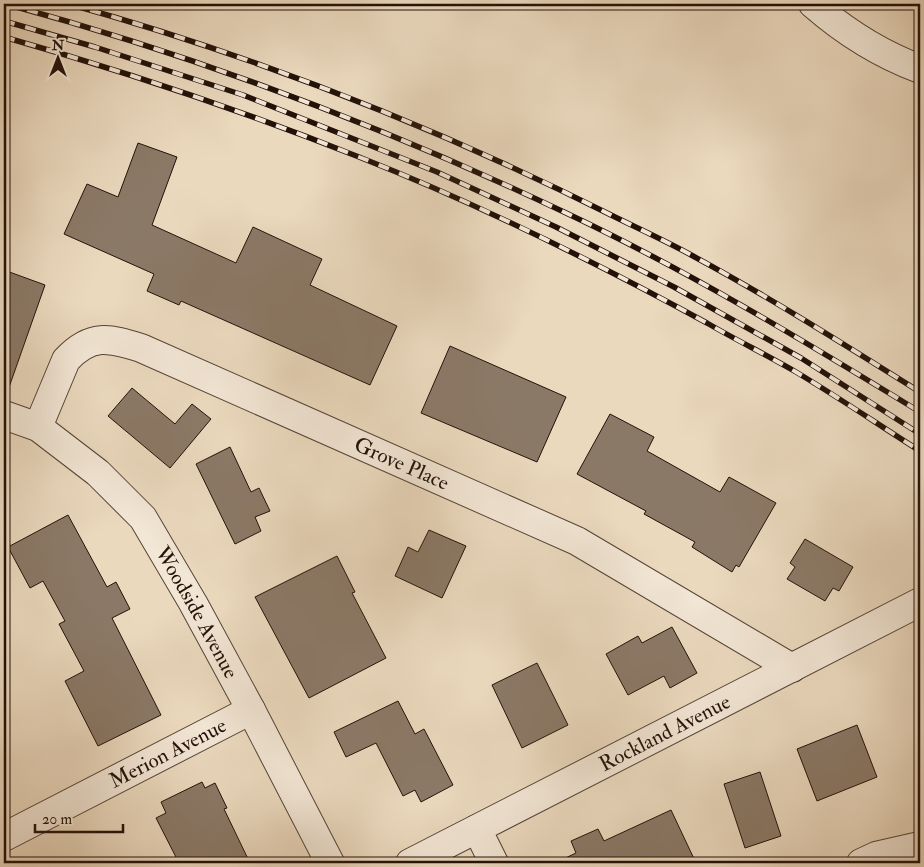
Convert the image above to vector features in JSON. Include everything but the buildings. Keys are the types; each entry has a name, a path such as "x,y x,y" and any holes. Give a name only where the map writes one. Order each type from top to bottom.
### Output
{"street":[{"path":"813,4 828,18 858,39 890,57 920,69"},
{"name":"Grove Place","path":"38,426 66,360 74,351 96,340 106,338 120,341 141,348 577,541 792,668"},
{"name":"Woodside Avenue","path":"4,415 38,426 98,473 143,518 194,604 252,710 330,863"},
{"name":"Rockland Avenue","path":"410,863 920,602"},
{"name":"Merion Avenue","path":"4,837 252,710"},
{"path":"477,829 494,863"},
{"path":"861,863 876,856 920,846"}],"railway":[{"path":"6,4 149,46 219,70 359,123 496,181 610,234 700,282 920,412"},
{"path":"69,4 139,24 276,70 411,123 544,182 722,272 836,339 920,392"},
{"path":"4,21 95,47 243,95 437,172 556,227 674,287 801,358 920,434"},
{"path":"4,37 138,78 227,108 359,157 448,194 536,235 707,323 827,391 920,451"}]}
